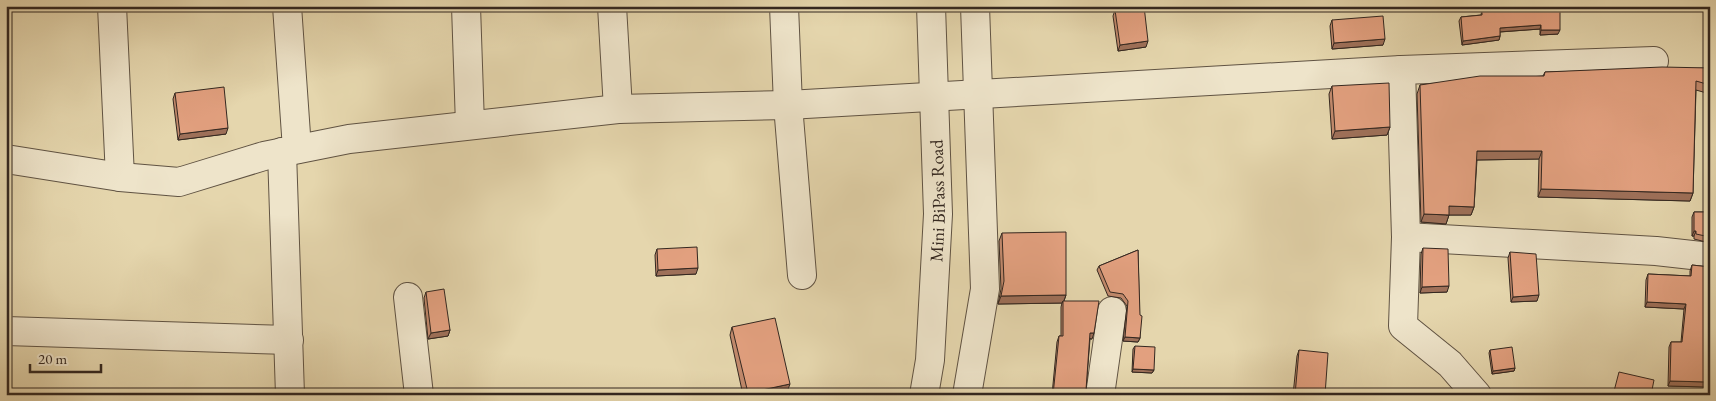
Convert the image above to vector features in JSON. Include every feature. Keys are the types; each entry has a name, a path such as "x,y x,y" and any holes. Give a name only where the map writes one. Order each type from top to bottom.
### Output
{"street":[{"path":"112,6 120,177"},
{"path":"287,6 290,150 290,395"},
{"path":"466,6 470,125"},
{"path":"612,6 618,109"},
{"path":"784,6 788,105 802,275"},
{"name":"Mini BiPass Road","path":"924,395 930,360 938,214 936,95 931,6"},
{"path":"967,395 985,289 975,6"},
{"path":"6,159 120,177 179,182 290,150 349,139 618,109 788,105 979,92 1402,70 1654,61"},
{"path":"1402,70 1406,237 1403,326 1450,364 1477,395"},
{"path":"1406,237 1656,251 1710,258"},
{"path":"408,297 419,395"},
{"path":"1100,395 1112,311"},
{"path":"6,331 289,340"}],"building":[{"path":"1144,6 1148,41 1120,45 1115,10"},
{"path":"1512,6 1560,6 1560,30 1541,30 1541,25 1500,28 1500,36 1463,41 1461,17 1482,15 1482,9"},
{"path":"1383,16 1385,39 1334,43 1332,20"},
{"path":"1662,67 1710,68 1710,85 1696,81 1693,193 1541,189 1542,151 1477,151 1474,207 1449,206 1449,215 1424,214 1420,85 1480,76 1544,76 1545,72"},
{"path":"1389,83 1390,127 1335,131 1332,86"},
{"path":"224,87 228,128 180,134 175,93"},
{"path":"1694,212 1710,212 1710,237 1696,234 1696,231 1694,231"},
{"path":"1066,232 1066,295 1001,296 1004,281 1002,233"},
{"path":"697,247 698,268 658,270 657,249"},
{"path":"1423,248 1448,249 1449,286 1422,287"},
{"path":"1138,250 1140,315 1142,316 1140,338 1125,337 1128,301 1123,294 1110,292 1099,266"},
{"path":"1510,252 1536,254 1539,295 1513,297"},
{"path":"1692,265 1710,267 1710,355 1708,382 1670,381 1671,342 1682,342 1686,304 1647,302 1648,274 1691,276"},
{"path":"444,289 450,330 431,333 426,292"},
{"path":"1063,301 1099,301 1094,333 1090,333 1086,390 1089,395 1053,395 1059,336 1063,336"},
{"path":"775,318 790,384 748,393 732,327"},
{"path":"1135,346 1155,347 1154,370 1133,369"},
{"path":"1512,347 1515,368 1493,371 1490,350"},
{"path":"1299,350 1328,353 1325,395 1295,395"},
{"path":"1619,372 1654,380 1651,395 1613,395"}]}
